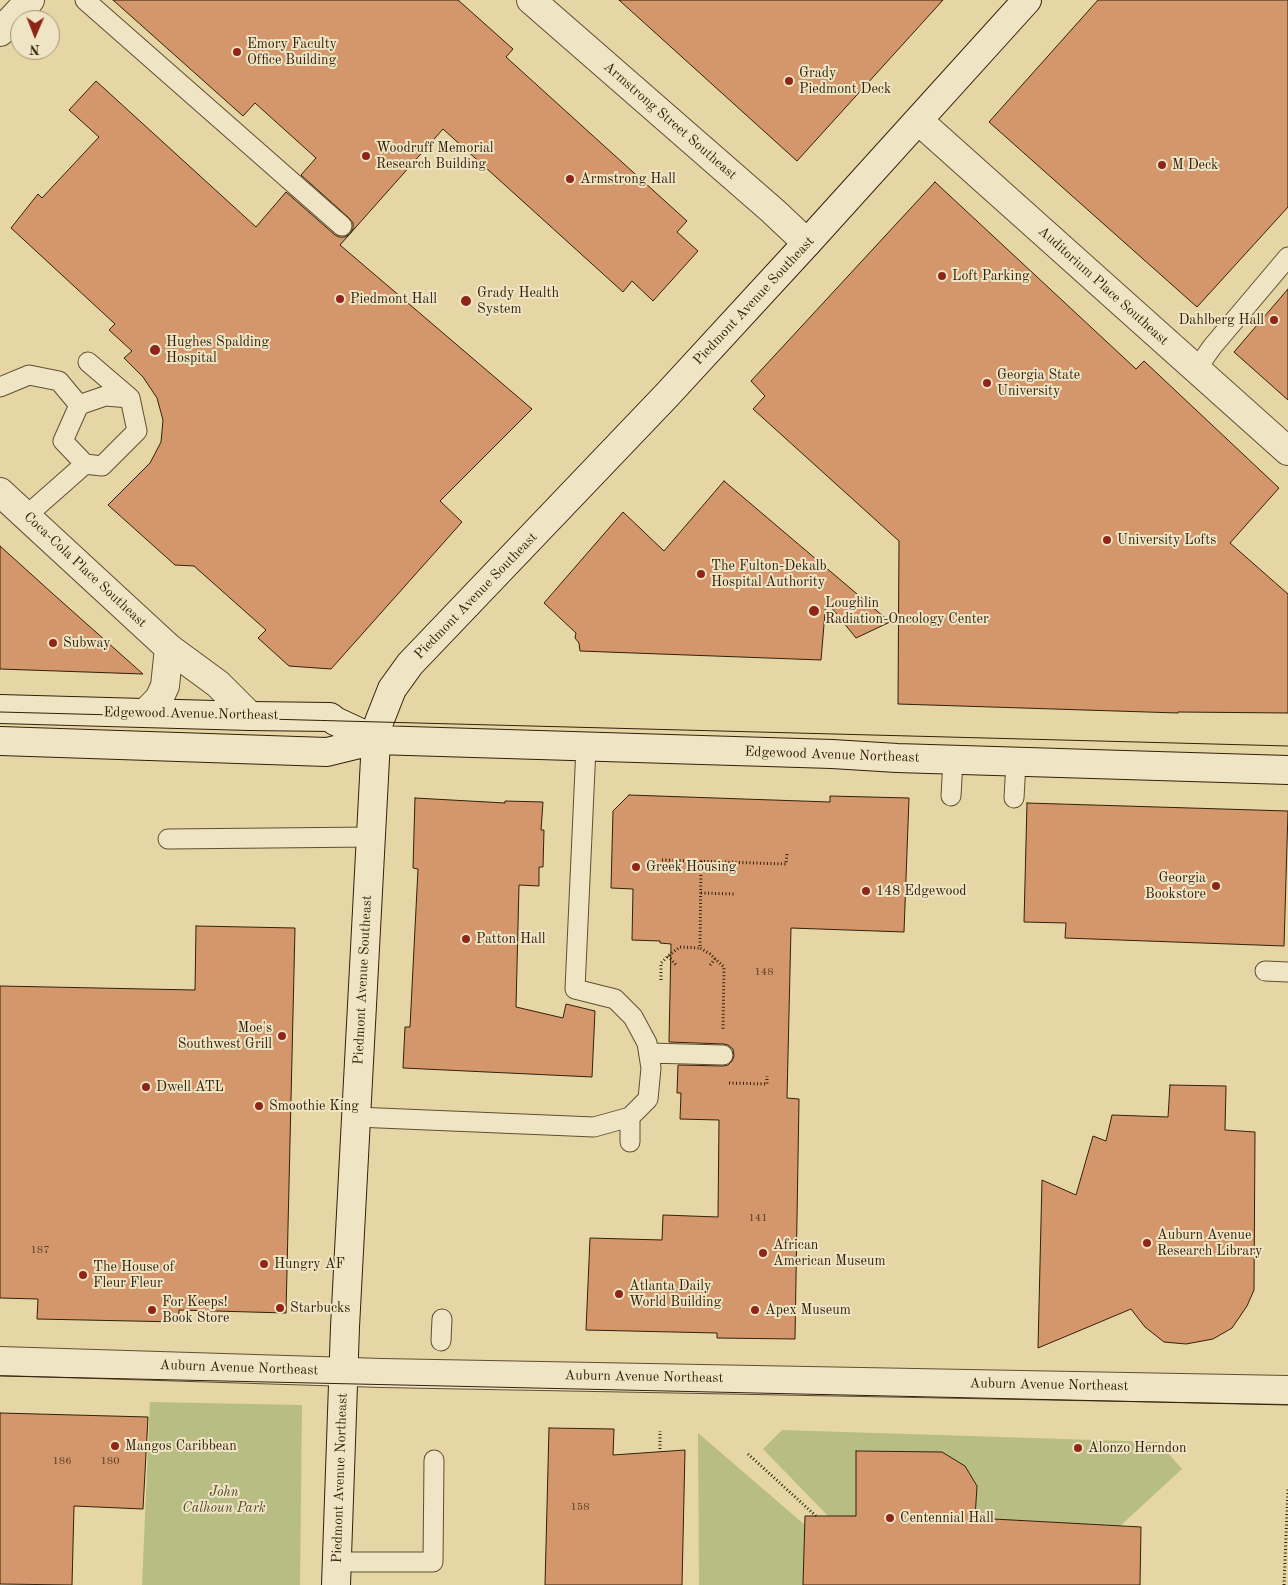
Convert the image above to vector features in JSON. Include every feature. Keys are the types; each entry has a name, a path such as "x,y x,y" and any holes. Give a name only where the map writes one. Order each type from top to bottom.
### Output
{"main road":[{"path":"0,32 30,0"},
{"name":"Armstrong Street Southeast","path":"531,0 773,211 807,243"},
{"name":"Piedmont Avenue Southeast","path":"343,1371 376,740 379,722 392,688 410,664 667,395 919,121 1027,0"},
{"name":"Auditorium Place Southeast","path":"919,121 1288,451"},
{"name":"Coca-Cola Place Southeast","path":"0,492 169,648 218,684 250,716"},
{"path":"145,713 159,699 165,686 169,648"},
{"name":"Edgewood Avenue Northeast","path":"0,709 330,717 376,740"},
{"name":"Edgewood Avenue Northeast","path":"0,742 327,752 376,740 1288,770"},
{"name":"Auburn Avenue Northeast","path":"0,1361 343,1371 1288,1390"},
{"name":"Piedmont Avenue Northeast","path":"336,1573 343,1371"}],"lane":[{"path":"85,0 342,226"},
{"path":"1196,370 1212,347 1288,257"},
{"path":"88,362 130,398 137,431 102,466 85,464 63,441 79,405 105,396 130,398"},
{"path":"0,387 29,375 59,381 79,405"},
{"path":"26,516 85,464"},
{"path":"356,1117 594,1126 630,1117 648,1098 651,1068 647,1044 633,1017 615,1000 575,989 586,747"},
{"path":"951,796 953,760"},
{"path":"1014,798 1016,762"},
{"path":"168,839 371,837"},
{"path":"1265,971 1288,972"},
{"path":"648,1053 722,1055"},
{"path":"630,1117 630,1142"},
{"path":"441,1340 442,1319"},
{"path":"336,1573 432,1562 434,1460"}],"path":[{"path":"662,860 786,864 786,854"},
{"path":"700,948 701,861"},
{"path":"701,893 735,894"},
{"path":"661,980 661,963 680,947 700,948 716,959 724,967 724,982"},
{"path":"668,956 676,965"},
{"path":"710,965 716,959"},
{"path":"660,1431 660,1449"},
{"path":"748,1454 816,1516"},
{"path":"1284,1585 1288,1489"}],"green space":[{"name":"John Calhoun Park","path":"150,1402 302,1405 300,1585 142,1585"},
{"path":"782,1430 1158,1442 1182,1469 1120,1526 975,1518 977,1486 965,1466 942,1452 857,1451 856,1517 828,1516 763,1449"},
{"path":"698,1433 805,1525 803,1585 699,1585"}],"building":[{"path":"113,0 458,0 513,49 506,57 687,221 677,232 698,251 653,301 632,281 623,292 443,129 350,233 353,229 353,223 349,218 301,175 316,158 255,103 243,116"},
{"name":"Grady Piedmont Deck","path":"619,0 943,0 797,161"},
{"name":"M Deck","path":"1098,0 1288,0 1288,207 1197,307 989,122"},
{"name":"Hughes Spalding Hospital","path":"96,81 256,227 286,192 335,235 345,237 350,234 340,245 532,409 440,501 462,522 331,669 289,666 258,638 266,630 194,566 175,565 108,505 150,463 161,442 163,420 157,398 143,377 124,358 132,351 109,330 115,324 11,228 38,194 42,198 99,137 69,110"},
{"path":"935,182 1136,369 1144,361 1279,488 1230,543 1288,594 1288,713 1178,713 898,704 899,541 753,409 765,396 751,381"},
{"name":"Dahlberg Hall","path":"1288,289 1288,400 1234,352"},
{"name":"The Fulton-Dekalb Hospital Authority","path":"724,481 890,622 856,638 826,601 821,660 580,651 579,643 575,638 576,633 544,603 623,512 664,551"},
{"path":"0,546 52,593 143,674 0,669"},
{"path":"629,795 830,802 830,796 909,798 904,932 791,928 787,1098 799,1099 795,1339 717,1338 717,1333 586,1330 590,1238 662,1240 663,1215 718,1217 719,1120 680,1119 681,1093 677,1093 678,1065 723,1066 728,1065 734,1056 733,1049 724,1044 669,1042 671,944 660,943 660,941 632,940 633,889 611,888 613,811"},
{"name":"Patton Hall","path":"415,798 505,803 505,801 543,802 541,830 544,830 543,867 539,867 539,886 519,885 516,1007 563,1018 566,1004 595,1011 592,1077 403,1068 405,1027 410,1027 418,869 413,868"},
{"path":"1027,803 1288,811 1284,946 1065,938 1066,923 1024,922"},
{"name":"Dwell ATL","path":"196,926 295,928 286,1313 179,1310 179,1322 37,1319 38,1299 0,1298 0,986 195,990"},
{"name":"Auburn Avenue Research Library","path":"1170,1085 1226,1086 1225,1130 1255,1132 1254,1290 1247,1306 1232,1328 1213,1339 1186,1344 1164,1342 1145,1327 1131,1309 1038,1348 1042,1180 1076,1195 1093,1136 1106,1141 1112,1115 1168,1117"},
{"path":"0,1413 148,1417 143,1509 74,1506 72,1585 0,1584"},
{"path":"549,1428 614,1429 613,1455 685,1450 682,1585 545,1585"},
{"name":"Centennial Hall","path":"856,1451 942,1452 965,1466 977,1486 975,1518 1141,1527 1140,1585 803,1585 805,1516 856,1516"}],"tram line":[{"path":"0,712 1288,746"},
{"path":"0,1376 1288,1405"}],"place":[{"name":"Emory Faculty Office Building","path":"237,52"},
{"name":"Grady Piedmont Deck","path":"789,81"},
{"name":"Woodruff Memorial Research Building","path":"366,156"},
{"name":"M Deck","path":"1162,165"},
{"name":"Armstrong Hall","path":"570,179"},
{"name":"Loft Parking","path":"942,276"},
{"name":"Piedmont Hall","path":"340,299"},
{"name":"Grady Health System","path":"466,301"},
{"name":"Dahlberg Hall","path":"1274,320"},
{"name":"Hughes Spalding Hospital","path":"155,350"},
{"name":"Georgia State University","path":"987,383"},
{"name":"University Lofts","path":"1107,540"},
{"name":"The Fulton-Dekalb Hospital Authority","path":"701,574"},
{"name":"Loughlin Radiation-Oncology Center","path":"814,611"},
{"name":"Subway","path":"53,643"},
{"name":"Greek Housing","path":"636,867"},
{"name":"Georgia Bookstore","path":"1216,886"},
{"name":"148 Edgewood","path":"866,891"},
{"name":"Patton Hall","path":"466,939"},
{"name":"Moe's Southwest Grill","path":"282,1036"},
{"name":"Dwell ATL","path":"146,1087"},
{"name":"Smoothie King","path":"259,1106"},
{"name":"Auburn Avenue Research Library","path":"1147,1243"},
{"name":"African American Museum","path":"763,1253"},
{"name":"Hungry AF","path":"264,1264"},
{"name":"The House of Fleur Fleur","path":"83,1275"},
{"name":"Atlanta Daily World Building","path":"619,1294"},
{"name":"Starbucks","path":"280,1308"},
{"name":"For Keeps! Book Store","path":"152,1310"},
{"name":"Apex Museum","path":"755,1310"},
{"name":"Mangos Caribbean","path":"115,1446"},
{"name":"Alonzo Herndon","path":"1078,1448"},
{"name":"Centennial Hall","path":"890,1518"}]}
